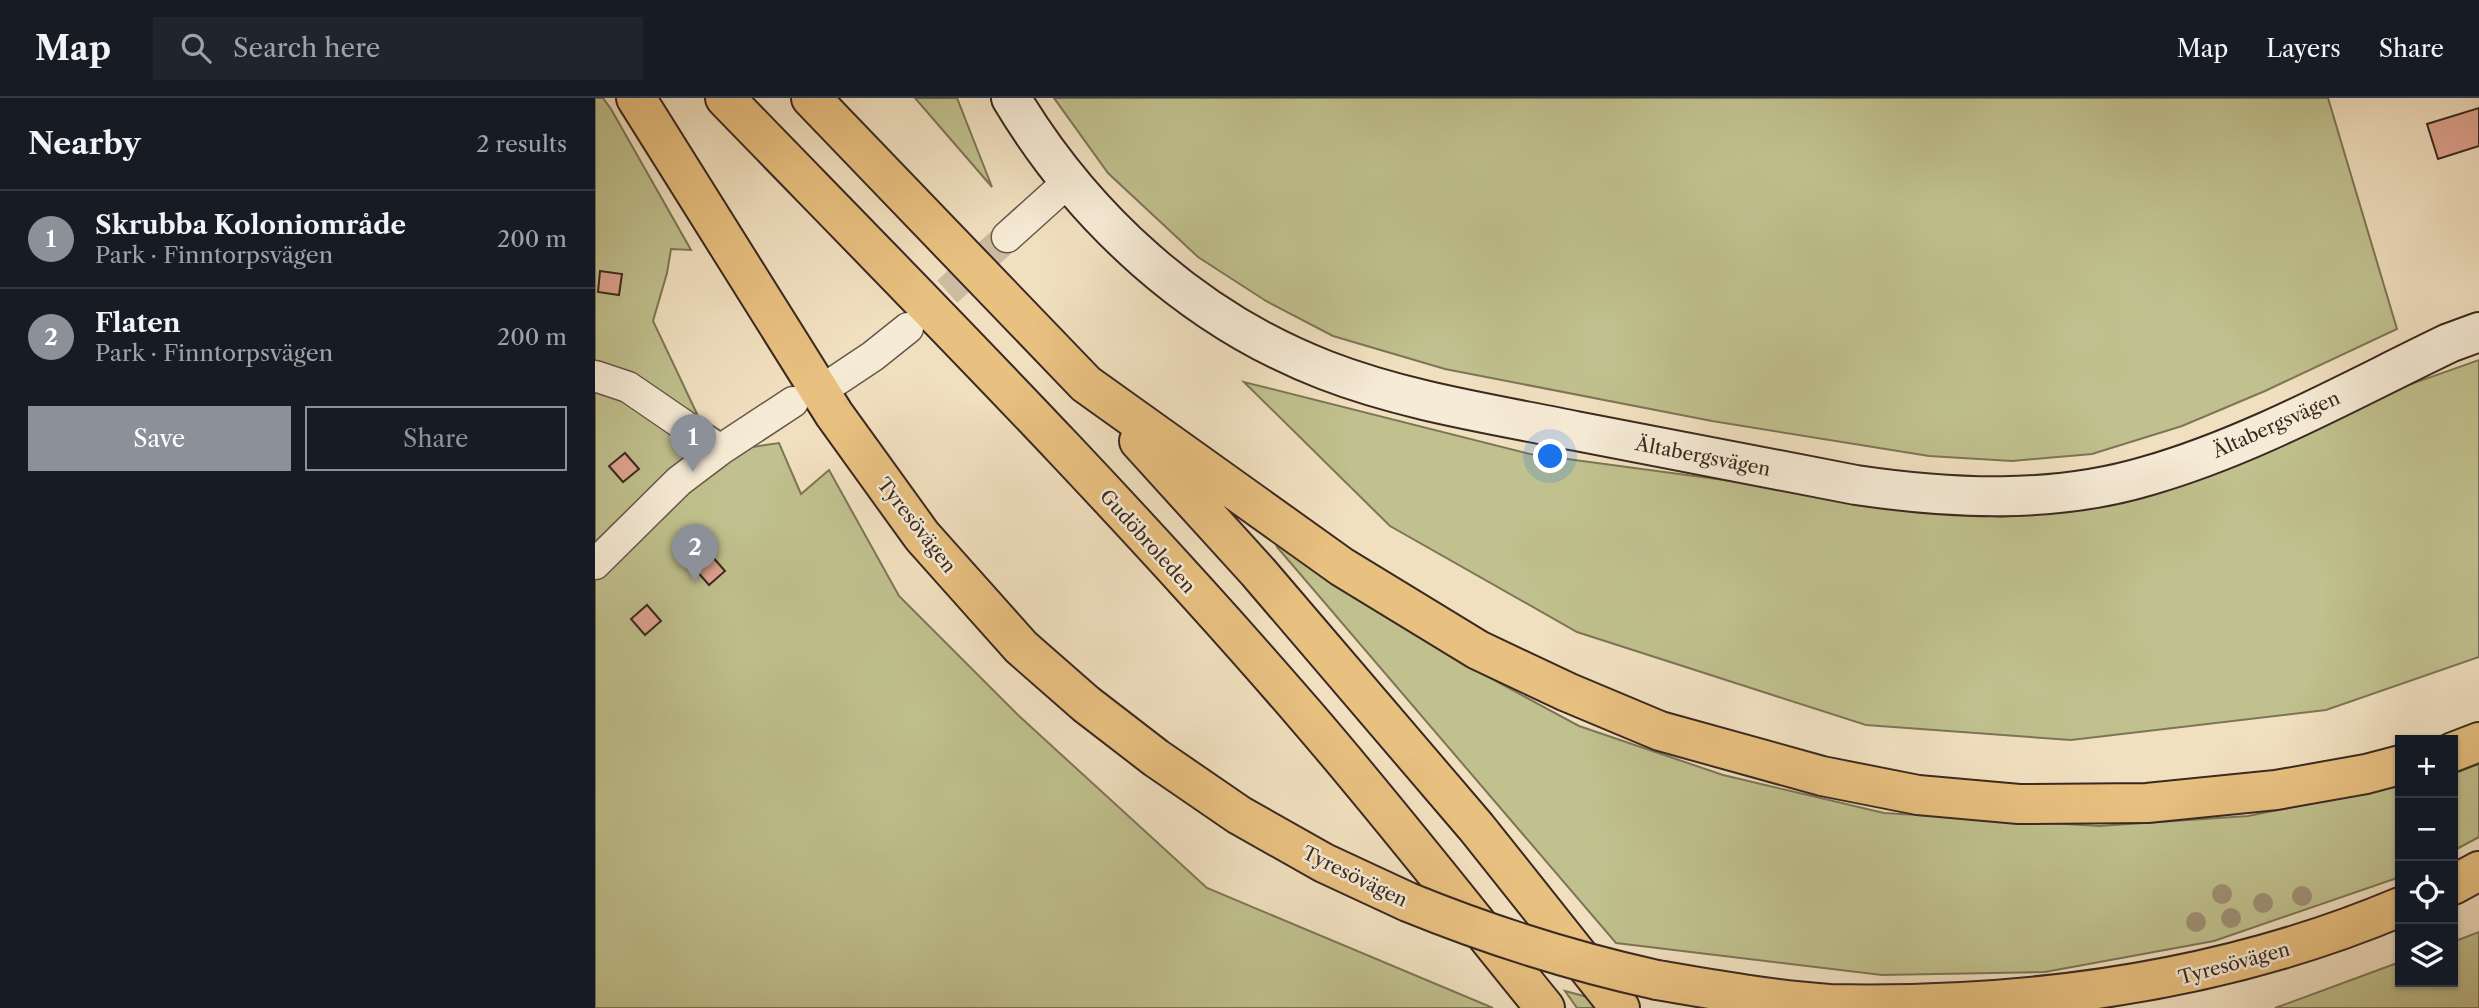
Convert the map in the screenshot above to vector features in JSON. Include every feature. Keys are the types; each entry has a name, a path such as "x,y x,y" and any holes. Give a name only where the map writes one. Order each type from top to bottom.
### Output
{"highway":[{"name":"Tyresövägen","path":"636,98 834,414 922,536 1021,647 1086,704 1156,758 1239,816 1325,863 1408,902 1478,930 1552,954 1657,980 1769,998 1832,1004 1929,1006 2027,1002 2166,981 2286,949 2395,909"},
{"name":"Gudöbroleden","path":"725,98 1061,446 1187,583 1307,717 1545,1008"},
{"path":"811,98 1086,384 1258,572 1467,816 1620,1008"},
{"path":"1086,384 1342,567 1478,650 1567,692 1660,731 1739,755 1822,776 1918,794 2019,804 2147,803 2276,790 2395,766"},
{"path":"2458,749 2479,743"},
{"path":"2458,882 2479,871"}],"street":[{"name":"Ältabergsvägen","path":"1011,98 1068,182 1096,213 1157,270 1261,339 1324,369 1381,388 1467,409 1776,470 1915,494 1972,497 2032,494 2081,490 2145,477 2202,458 2255,435 2439,348 2479,332"},
{"path":"1007,237 1068,182"},
{"path":"837,380 908,328"},
{"path":"595,376 628,387 720,450"},
{"path":"595,564 679,481 720,450 793,402"}],"green space":[{"path":"595,98 603,98 611,109 691,250 671,249 653,321 698,416 746,448 779,443 801,494 829,470 899,596 1018,715 1207,888 1493,1008 595,1008"},
{"path":"915,98 957,98 992,187"},
{"path":"1054,98 2328,98 2397,329 2265,391 2182,426 2092,454 2012,461 1929,456 1712,421 1445,369 1333,336 1266,301 1198,257 1108,173"},
{"path":"2479,360 2479,657 2326,710 2071,740 1866,725 1577,632 1390,526 1244,382 1530,454 2000,517 2046,513"},
{"path":"1272,532 1351,592 1479,672 1579,726 1723,775 1884,813 2099,826 2248,816 2395,787 2395,879 2214,941 2045,972 1882,975 1616,943 1277,547"},
{"path":"2479,764 2479,837 2458,848 2458,798 2458,772"},
{"path":"2479,932 2479,1008 2275,1008 2395,964 2395,987 2458,987 2458,940"},
{"path":"1565,991 1591,998 1599,1008 1577,1008"}],"building":[{"path":"2479,108 2479,146 2438,159 2427,124"},
{"path":"600,271 622,274 619,295 598,292"},
{"path":"625,453 639,469 623,482 609,466"},
{"path":"711,555 725,571 709,585 695,569"},
{"path":"647,605 661,621 645,635 631,619"}],"tunnel":[{"path":"914,322 1007,237"}],"place":[{"name":"Skrubba Koloniområde","path":"693,472"},
{"name":"Flaten","path":"695,582"}]}
